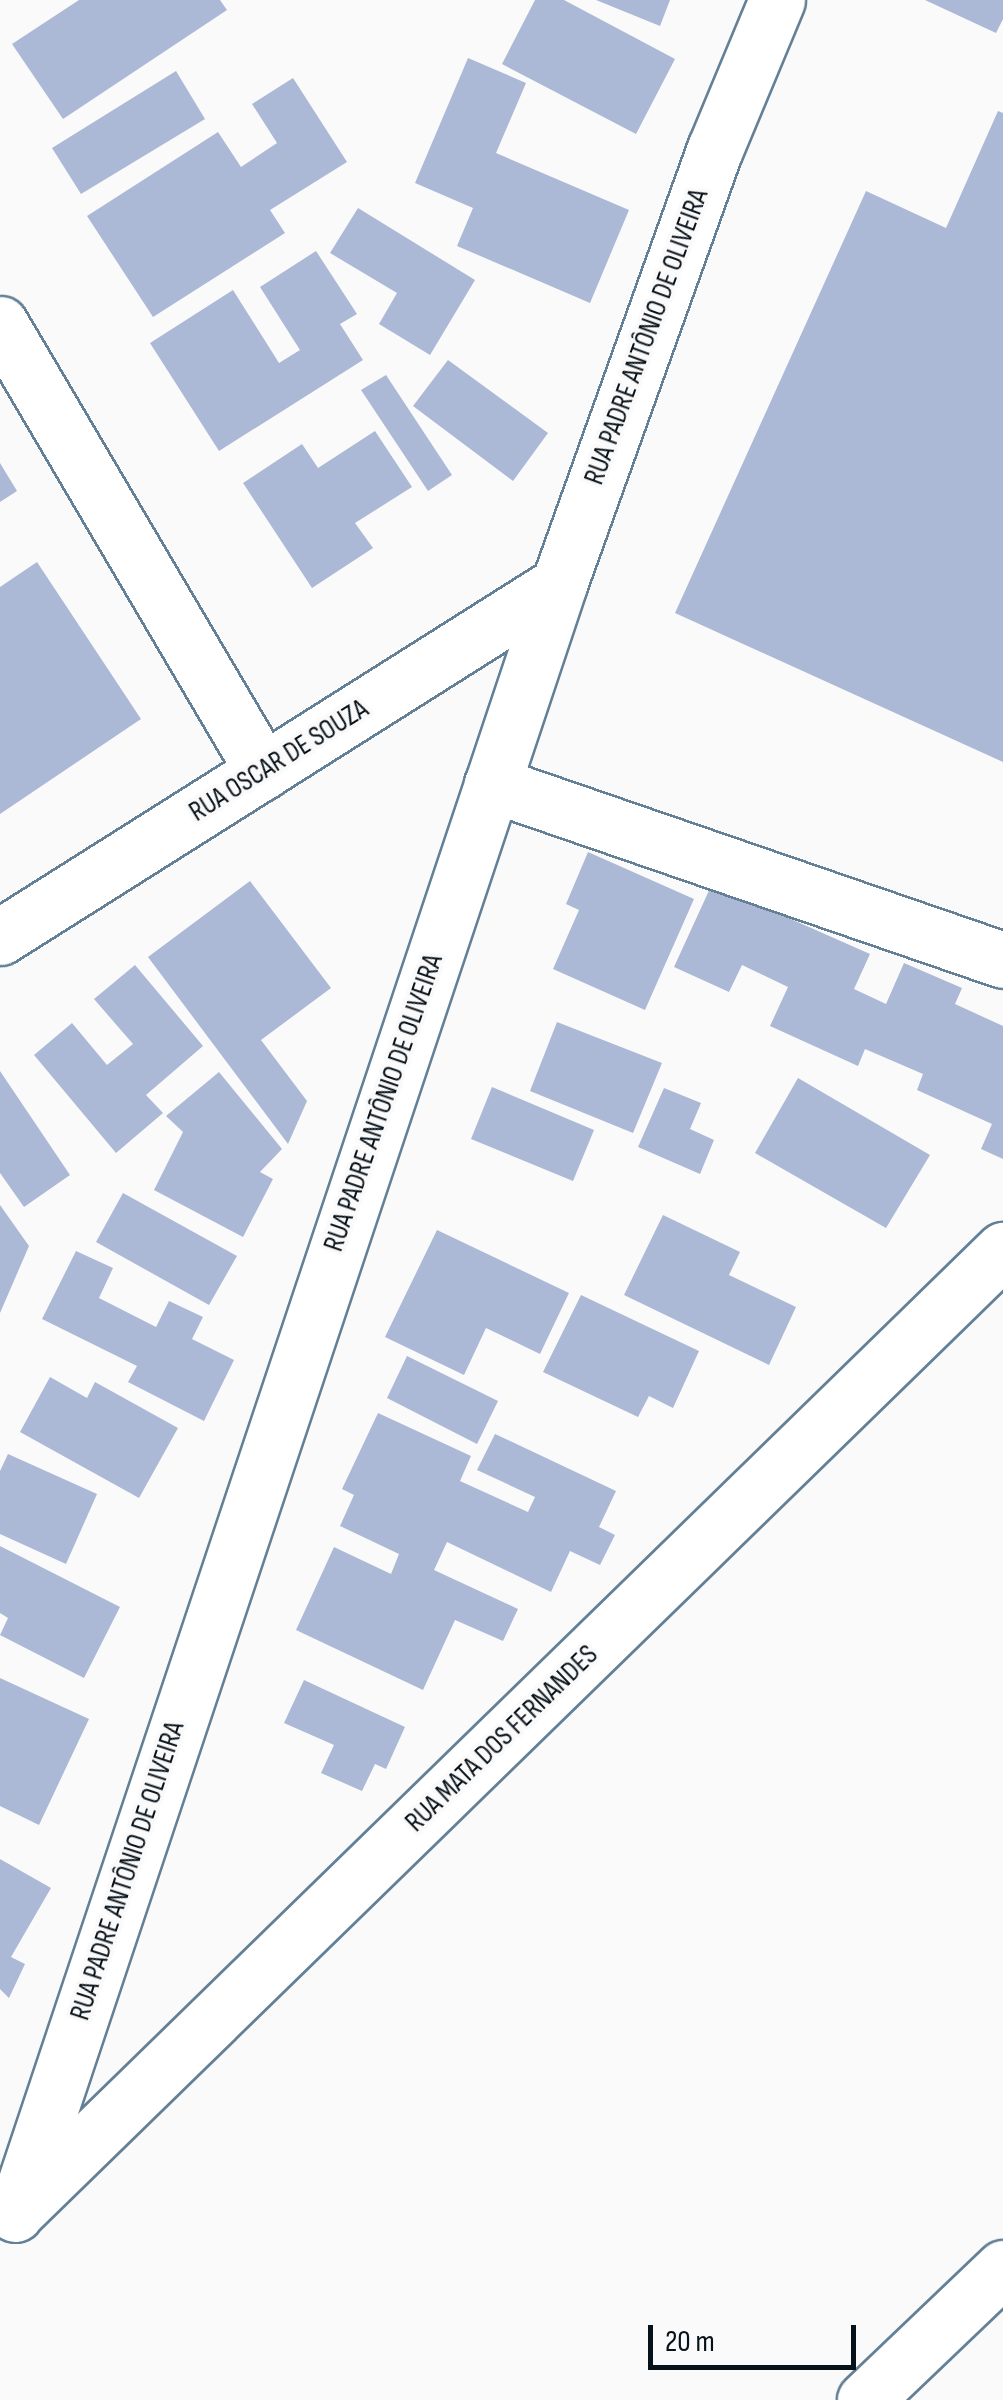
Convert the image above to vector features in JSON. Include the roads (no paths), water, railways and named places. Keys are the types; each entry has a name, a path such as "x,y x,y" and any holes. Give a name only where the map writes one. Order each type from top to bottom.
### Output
{"street":[{"name":"RUA PADRE ANTÔNIO DE OLIVEIRA","path":"7,2221 559,584 714,149 777,0"},
{"path":"0,324 263,771"},
{"name":"RUA OSCAR DE SOUZA","path":"0,937 559,584"},
{"path":"492,784 1003,960"},
{"name":"RUA MATA DOS FERNANDES","path":"7,2221 1003,1250"},
{"path":"865,2400 1003,2268"}]}
